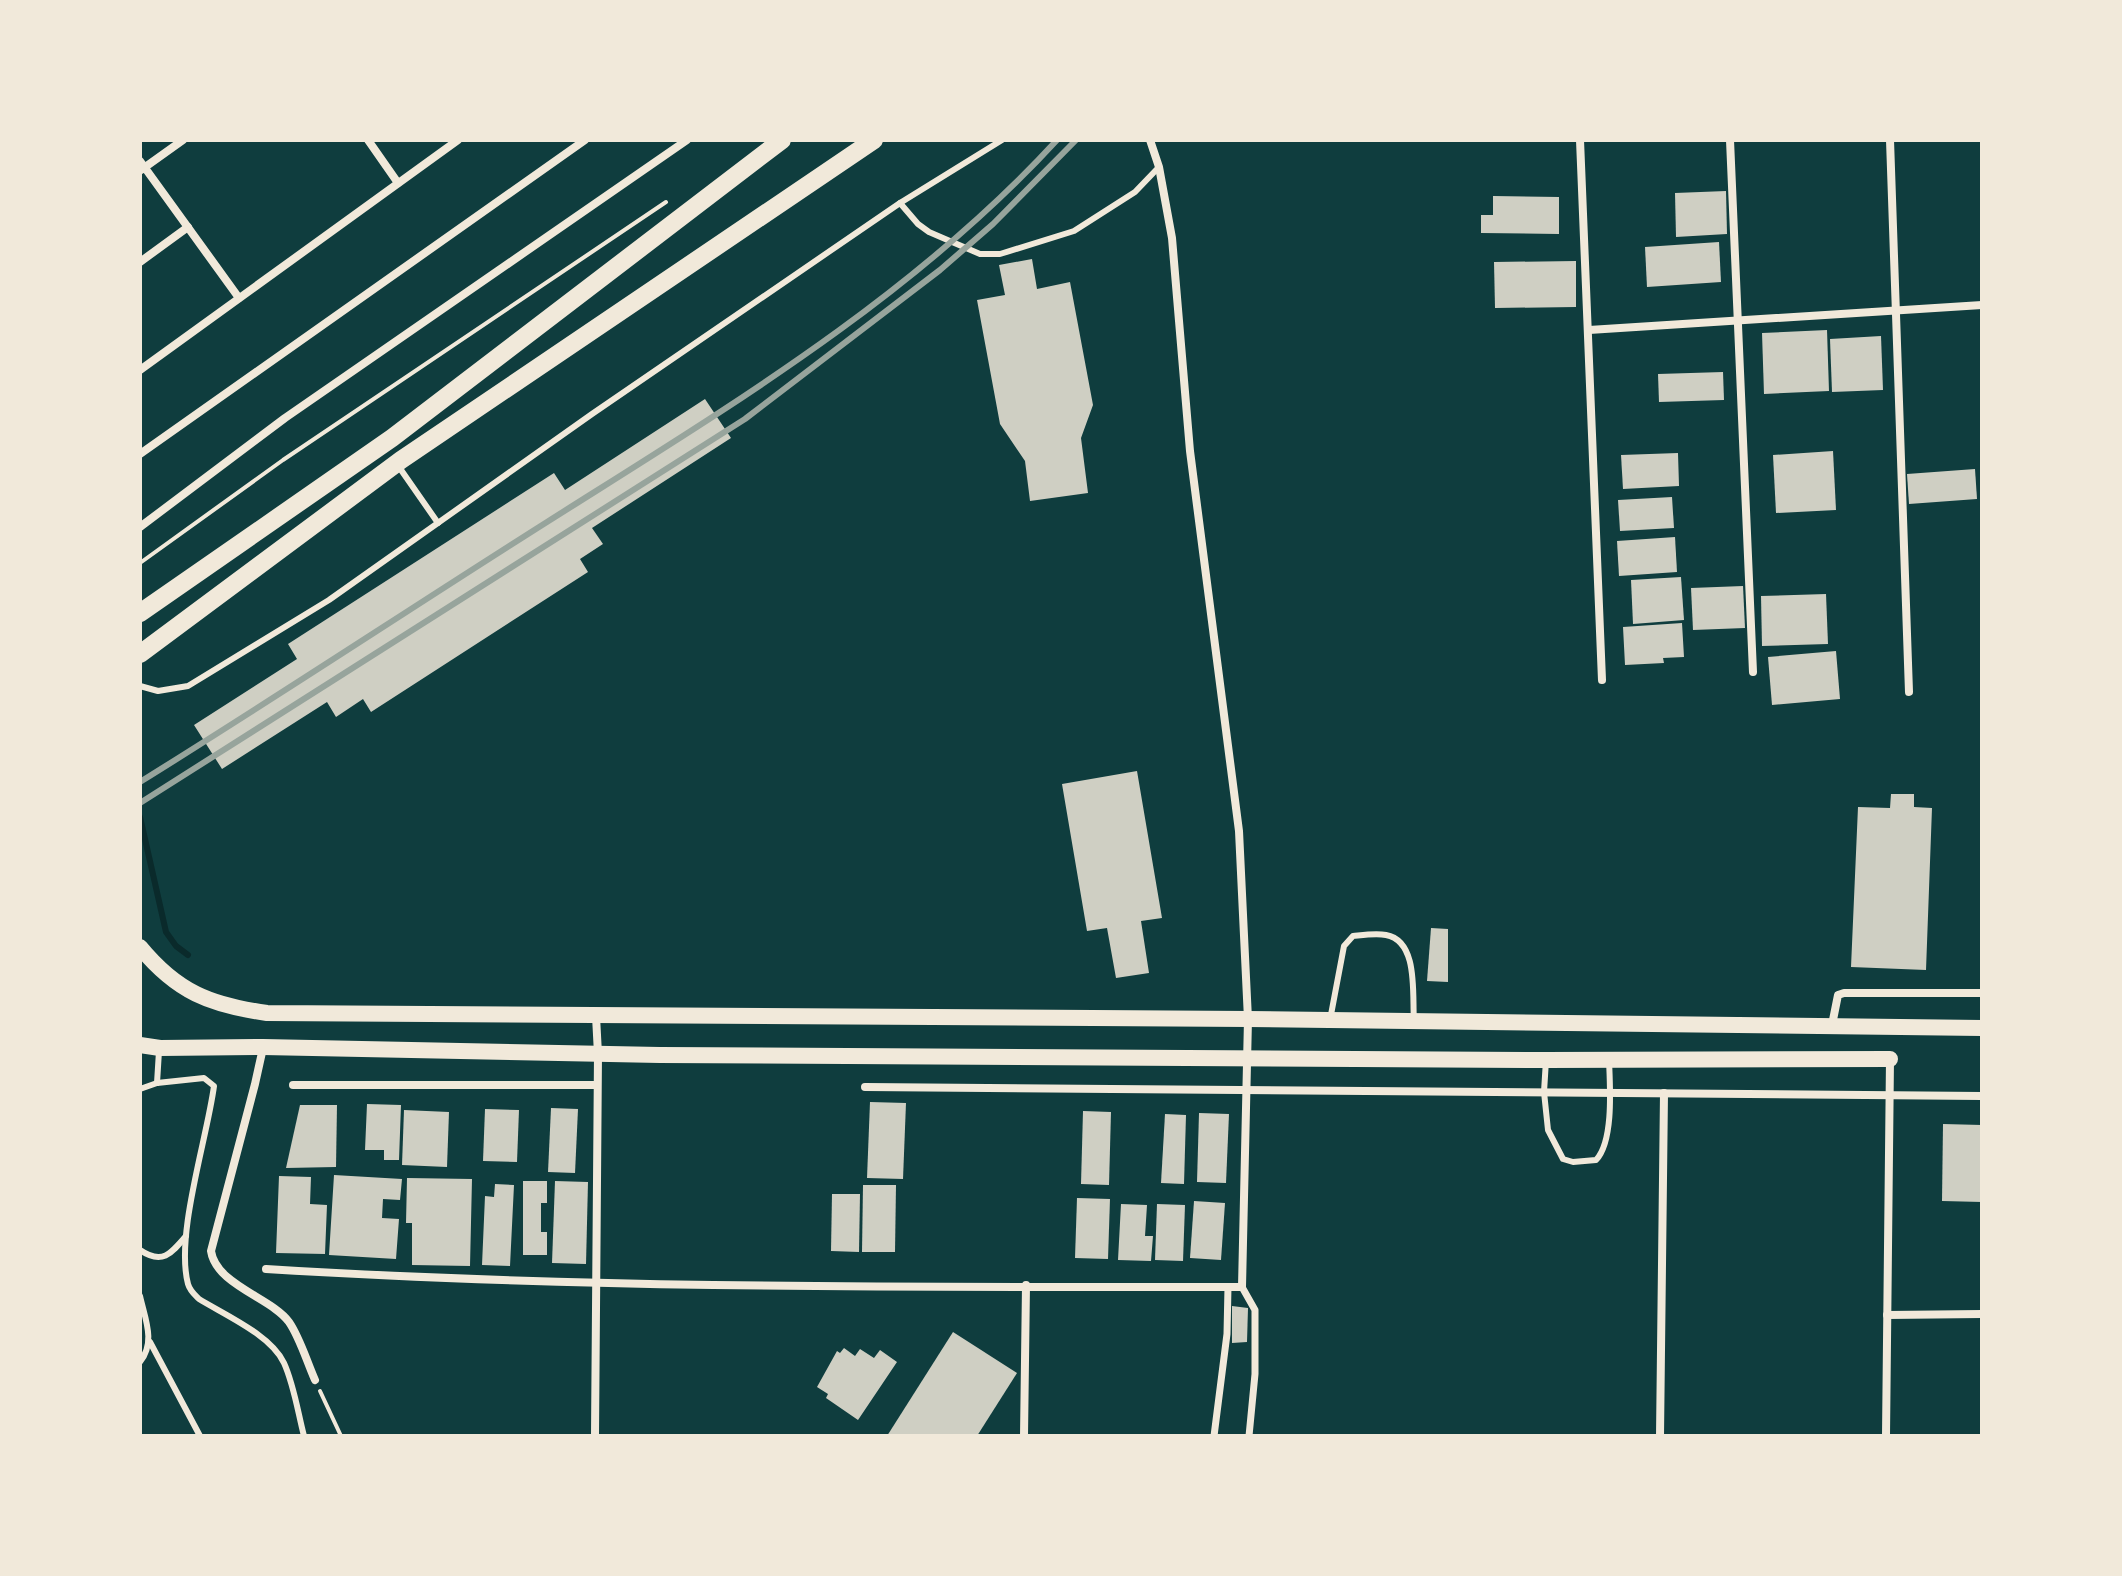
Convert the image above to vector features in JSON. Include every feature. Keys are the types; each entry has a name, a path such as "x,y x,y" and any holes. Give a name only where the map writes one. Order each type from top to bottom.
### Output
{"main road":[{"path":"140,613 392,438 782,140"},
{"path":"140,654 396,463 874,140"},
{"path":"140,947 163,972 194,994 221,1005 255,1011 1982,1028"},
{"path":"140,1045 160,1048 263,1047 598,1054 1247,1059 1890,1059"}],"street":[{"path":"183,140 141,167 239,298"},
{"path":"368,140 398,183"},
{"path":"140,370 458,140"},
{"path":"140,454 585,140"},
{"path":"140,527 285,418 687,140"},
{"path":"1150,140 1159,167 1172,238 1190,451 1238,820 1248,1019 1242,1287 1255,1310 1255,1374 1249,1436"},
{"path":"1580,140 1602,680"},
{"path":"1730,140 1753,672"},
{"path":"1890,140 1909,692"},
{"path":"140,262 188,227"},
{"path":"1589,330 1982,305"},
{"path":"1832,1025 1835,1002 1838,995 1844,993 1982,993"},
{"path":"595,1436 596,1016"},
{"path":"263,1047 211,1251 212,1260 236,1284 288,1320 315,1380"},
{"path":"1886,1436 1890,1059"},
{"path":"293,1085 596,1085"},
{"path":"865,1087 1982,1096"},
{"path":"1660,1436 1664,1093"},
{"path":"266,1269 416,1278 596,1283 1242,1287"},
{"path":"1024,1436 1026,1285"},
{"path":"1214,1436 1227,1334 1228,1287"},
{"path":"1887,1315 1982,1314"}],"lane":[{"path":"140,686 158,691 188,686 329,600 592,414 900,203 1002,140"},
{"path":"900,203 929,232 980,254 1000,254 1074,231 1135,192 1159,167"},
{"path":"396,463 438,523"},
{"path":"1330,1020 1344,946 1353,936 1386,935 1398,940 1411,957 1414,1021"},
{"path":"157,1083 160,1048"},
{"path":"1546,1060 1544,1092 1548,1130 1563,1159 1573,1162 1596,1160 1603,1153 1610,1093 1609,1060"},
{"path":"140,1089 157,1083 204,1078 214,1086 186,1236 187,1274 191,1291 264,1339 277,1351 285,1365 304,1436"},
{"path":"140,1250 150,1257 162,1258 174,1251 186,1236"},
{"path":"140,1296 150,1342 200,1436"},
{"path":"140,1362 150,1342"}],"path":[{"path":"140,563 283,460 666,202"},
{"path":"315,1380 341,1436"}],"building":[{"path":"1726,191 1727,234 1676,237 1675,193"},
{"path":"1493,196 1559,197 1559,234 1481,233 1481,215 1493,215"},
{"path":"1719,242 1721,282 1647,287 1645,247"},
{"path":"1032,259 1037,289 1070,282 1093,405 1081,438 1088,493 1030,501 1025,461 1000,424 977,300 1005,295 999,265"},
{"path":"1576,261 1576,307 1495,308 1494,262"},
{"path":"1827,330 1829,391 1764,394 1762,333"},
{"path":"1881,336 1883,390 1832,392 1830,339"},
{"path":"1723,372 1724,400 1659,402 1658,374"},
{"path":"705,399 731,438 592,528 603,544 580,559 588,572 371,712 363,699 336,717 327,702 222,769 194,725 297,659 288,644 554,473 565,490"},
{"path":"1833,451 1836,510 1776,513 1773,455"},
{"path":"1678,453 1679,486 1623,489 1621,455"},
{"path":"1975,469 1977,499 1909,504 1907,474"},
{"path":"1672,497 1674,528 1620,531 1618,500"},
{"path":"1675,537 1677,572 1619,576 1617,541"},
{"path":"1681,577 1684,620 1633,624 1631,580"},
{"path":"1743,586 1745,628 1693,630 1691,588"},
{"path":"1826,594 1828,644 1762,646 1761,596"},
{"path":"1682,623 1684,657 1663,658 1664,663 1625,665 1623,627"},
{"path":"1836,651 1840,699 1772,705 1768,657"},
{"path":"1137,771 1162,918 1141,921 1149,973 1116,978 1107,928 1087,931 1062,784"},
{"path":"1891,794 1914,794 1914,807 1932,808 1926,970 1851,967 1858,807 1890,808"},
{"path":"1431,928 1448,929 1448,982 1427,981"},
{"path":"870,1102 906,1103 903,1179 867,1178"},
{"path":"367,1104 401,1105 399,1160 384,1160 384,1150 365,1150"},
{"path":"300,1105 337,1105 336,1167 286,1168"},
{"path":"551,1108 578,1109 575,1173 548,1172"},
{"path":"485,1109 519,1110 517,1162 483,1161"},
{"path":"404,1110 449,1112 447,1167 402,1165"},
{"path":"1083,1111 1111,1112 1109,1185 1081,1184"},
{"path":"1199,1113 1229,1114 1226,1183 1197,1182"},
{"path":"1165,1114 1186,1115 1184,1184 1161,1183"},
{"path":"1943,1124 1982,1125 1982,1202 1942,1201"},
{"path":"334,1175 402,1179 400,1200 383,1199 382,1218 399,1219 396,1259 329,1255"},
{"path":"279,1176 311,1177 310,1204 327,1205 325,1254 276,1253"},
{"path":"407,1178 472,1179 470,1266 412,1265 412,1223 406,1223"},
{"path":"523,1181 547,1181 547,1203 541,1203 541,1232 547,1232 547,1255 523,1255"},
{"path":"555,1181 588,1182 586,1264 552,1263"},
{"path":"495,1184 514,1185 510,1266 482,1265 485,1196 494,1197"},
{"path":"863,1185 896,1185 895,1252 862,1252"},
{"path":"832,1194 860,1194 859,1252 831,1251"},
{"path":"1077,1198 1110,1199 1108,1259 1075,1258"},
{"path":"1194,1201 1225,1203 1221,1260 1190,1258"},
{"path":"1121,1204 1147,1205 1145,1236 1153,1236 1151,1261 1118,1260"},
{"path":"1157,1204 1185,1205 1183,1261 1155,1260"},
{"path":"1232,1306 1248,1308 1247,1342 1232,1343"},
{"path":"953,1332 1017,1373 977,1436 887,1436"},
{"path":"844,1348 855,1356 860,1349 874,1358 880,1350 897,1362 858,1420 826,1398 828,1394 817,1387 837,1351 840,1353"}],"waterway":[{"path":"140,817 166,932 176,946 188,955"}],"railway":[{"path":"140,782 815,348 941,250 1001,197 1057,140"},
{"path":"140,803 745,419 940,270 993,224 1076,140"}]}
